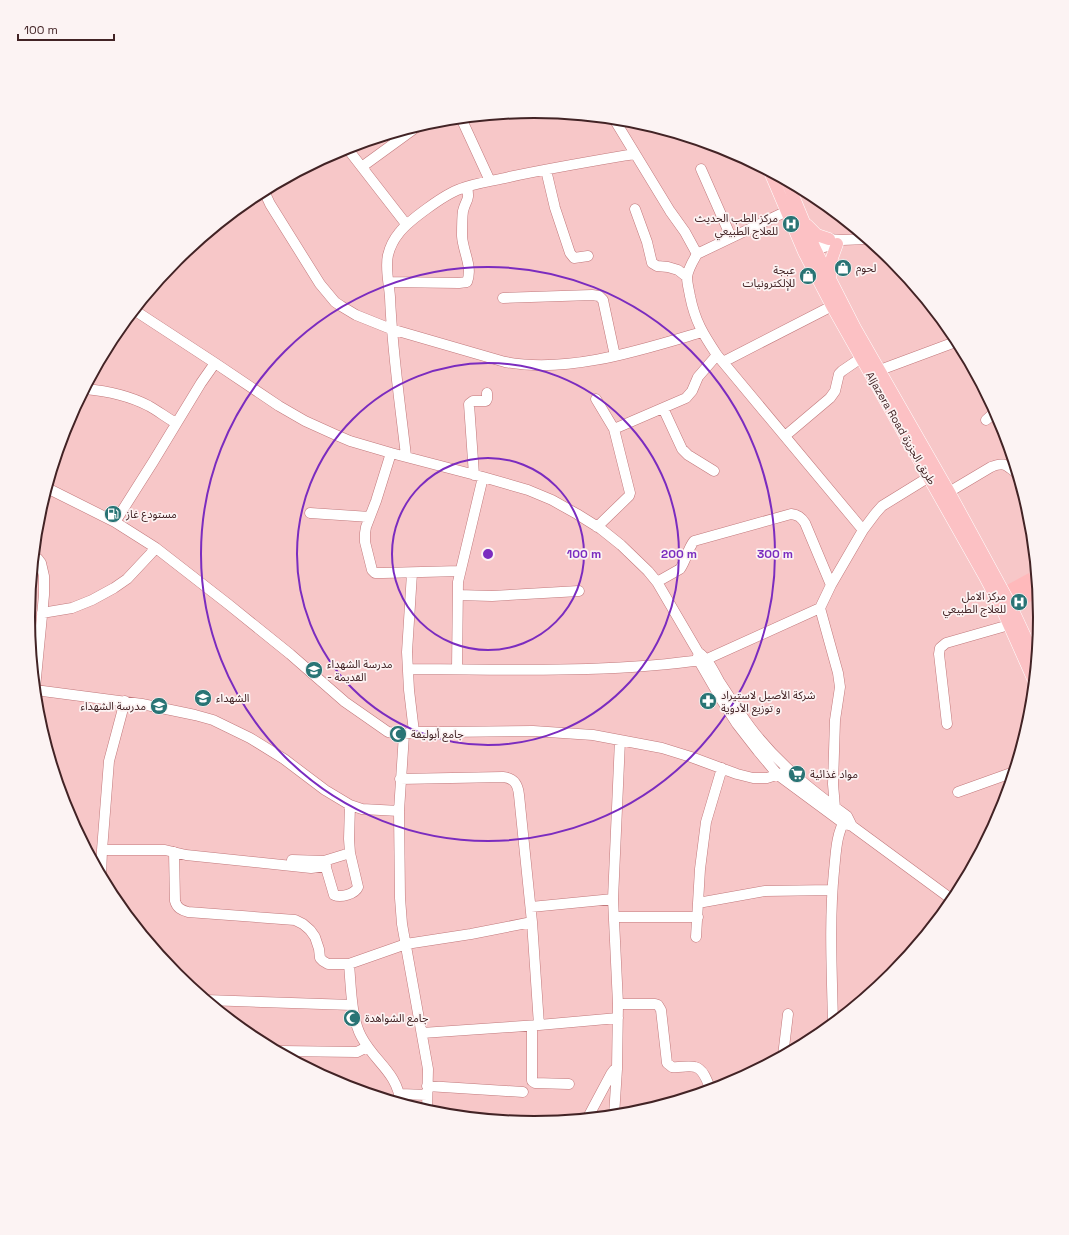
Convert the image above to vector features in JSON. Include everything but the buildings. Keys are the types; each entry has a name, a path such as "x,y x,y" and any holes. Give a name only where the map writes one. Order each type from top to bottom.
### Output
{"main road":[{"name":"Aljazera Road طريق الجزيزة","path":"773,179 786,211 830,279 855,328 949,492 1009,602 1033,653"},
{"name":"Aljazera Road طريق الجزيزة","path":"790,189 805,223 808,246 832,306 984,575 1003,611 1031,675"},
{"path":"805,223 817,235 836,241 832,258 830,279"}],"street":[{"path":"463,123 490,181"},
{"path":"618,125 670,211 685,232 697,254"},
{"path":"363,166 406,135"},
{"path":"351,153 363,166 406,224"},
{"path":"406,456 392,329 387,266 388,255 392,243 398,233 406,224 456,190 490,181 634,154"},
{"path":"701,169 731,237"},
{"path":"546,170 555,208 570,253 574,258 588,256"},
{"path":"389,282 467,282 469,276 469,266 462,238 464,210 469,196 467,187"},
{"path":"266,196 320,284 335,302 356,315 392,329 470,353 516,364 540,365 579,363 615,356 702,332"},
{"path":"635,209 647,242 652,262 656,266 678,270 687,277"},
{"path":"786,211 697,254 691,264 687,277 694,315 702,332 720,358 862,530"},
{"path":"808,246 836,241 861,239"},
{"path":"503,298 598,296 602,300 615,356"},
{"path":"614,430 686,398 692,392 698,377 720,358 832,306"},
{"path":"138,313 278,406 305,421 350,441 540,494 577,514 597,527 621,545 657,582 701,657 721,699 737,724 778,775 847,822 949,897"},
{"path":"880,370 952,342"},
{"path":"785,436 830,398 835,391 839,374 861,358"},
{"path":"115,522 201,383 215,363"},
{"path":"91,390 114,392 131,398 150,407 176,423"},
{"path":"457,669 458,582 478,476 469,404 473,401 486,401 487,393"},
{"path":"596,399 614,430 630,490 629,496 597,527"},
{"path":"663,408 682,449 688,455 714,471"},
{"path":"986,420 991,416"},
{"path":"391,453 366,527 365,537 372,570 375,573 460,570"},
{"path":"949,492 998,464 1006,465 1011,469"},
{"path":"835,808 833,784 835,720 840,687 838,673 820,608 831,585 862,530 882,506 929,477"},
{"path":"52,490 115,522 156,548 290,654 345,702 388,732 533,731 593,735 670,750 691,756 737,774 753,778 767,778 789,770"},
{"path":"310,513 370,517"},
{"path":"657,582 680,569 694,541 791,514 798,515 805,523 831,585"},
{"path":"42,613 72,608 92,600 114,588 139,568 156,548"},
{"path":"37,664 44,576 38,560"},
{"path":"412,572 407,652 409,733 400,779 400,898 402,924 428,1069 427,1105"},
{"path":"458,596 579,592"},
{"path":"408,669 582,669 637,666 701,657 820,608"},
{"path":"947,724 939,654 940,648 946,643 1009,625"},
{"path":"701,657 720,681 750,727 772,753 789,770 835,808 847,822"},
{"path":"40,690 125,701 195,714 213,720 250,738 284,759 325,790 350,805 362,809 399,811"},
{"path":"101,866 109,760 125,701"},
{"path":"614,1110 617,1069 618,1004 613,899 620,740"},
{"path":"696,937 700,869 706,822 722,768"},
{"path":"958,792 1008,774"},
{"path":"400,779 503,777 515,781 519,795 532,922 536,1025 532,1082 569,1084"},
{"path":"816,792 833,784"},
{"path":"325,863 334,895 338,896 354,893 357,890 358,887 350,853 350,805"},
{"path":"833,1018 832,890 837,838 847,822"},
{"path":"102,850 165,850 186,855 311,868 350,853"},
{"path":"174,852 175,901 176,905 180,909 188,912 294,920 303,924 310,930 315,937 320,958 328,964 349,964 406,944 471,934 532,922"},
{"path":"292,860 325,863"},
{"path":"698,903 765,891 832,890"},
{"path":"530,907 613,899"},
{"path":"614,917 698,917"},
{"path":"349,964 352,1005 360,1034 367,1046 396,1082 401,1099"},
{"path":"214,1000 352,1005"},
{"path":"618,1004 658,1005 661,1010 667,1063 672,1067 694,1066 698,1068 702,1071 708,1085"},
{"path":"784,1050 788,1014"},
{"path":"422,1033 618,1018"},
{"path":"289,1052 357,1052 367,1046"},
{"path":"590,1114 611,1074 617,1069"},
{"path":"401,1099 427,1090 523,1092"}],"shaded area":[{"path":"1029,573 1033,580 1033,600 1015,610 1003,587"}],"place":[{"name":"مركز الطب الحديث للعلاج الطبيعي","path":"791,224"},
{"name":"لحوم","path":"843,268"},
{"name":"عبجة للإلكترونيات","path":"808,276"},
{"name":"مستودع غاز","path":"113,514"},
{"name":"مركز الامل للعلاج الطبيعي","path":"1019,602"},
{"name":"مدرسة الشهداء - القديمة","path":"314,670"},
{"name":"الشهداء","path":"203,698"},
{"name":"شركة الأصيل لاستيراد و توزيع الأدوية","path":"708,701"},
{"name":"مدرسة الشهداء","path":"159,706"},
{"name":"جامع أبوليفة","path":"398,734"},
{"name":"مواد غذائية","path":"797,774"},
{"name":"جامع الشواهدة","path":"352,1018"}]}
